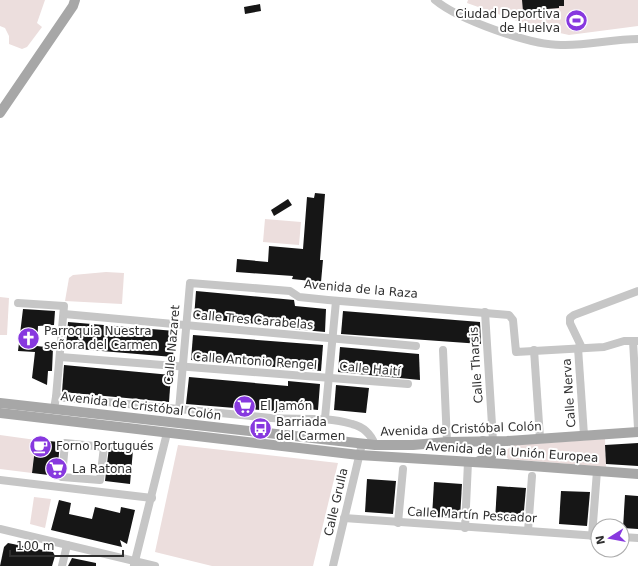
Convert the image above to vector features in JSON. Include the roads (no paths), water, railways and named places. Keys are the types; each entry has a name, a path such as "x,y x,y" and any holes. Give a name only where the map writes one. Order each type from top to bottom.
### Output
{"main road":[{"path":"0,113 73,6 75,0"},
{"name":"Avenida de Cristóbal Colón","path":"0,403 375,445 507,441 638,432"},
{"name":"Avenida de Cristóbal Colón","path":"0,414 359,455"},
{"path":"472,462 486,460 491,457 492,452 488,441"},
{"path":"505,464 499,458 498,454 502,446 507,441"},
{"name":"Avenida de la Unión Europea","path":"359,455 638,474"}],"street":[{"path":"436,0 446,9 461,16 541,44 562,46 638,39"},
{"name":"Avenida de la Raza","path":"190,283 290,291 299,297 336,301 509,315 513,320 516,352 534,350"},
{"name":"Calle Nazaret","path":"179,410 185,326 190,283"},
{"path":"580,348 570,322 570,318 574,315 638,291"},
{"path":"325,418 336,301"},
{"path":"18,303 64,306 54,409"},
{"name":"Calle Tharsis","path":"485,312 488,441"},
{"name":"Calle Tres Carabelas","path":"64,314 332,340 416,346"},
{"path":"540,438 534,350 604,347 624,341 636,340 638,428"},
{"name":"Calle Nerva","path":"580,348 584,436"},
{"path":"443,350 447,442"},
{"name":"Calle Antonio Rengel","path":"60,357 329,378"},
{"name":"Calle Haití","path":"329,378 408,384"},
{"path":"56,397 279,419 316,420 325,418 353,424 362,428 371,435 375,445"},
{"path":"135,564 167,433"},
{"path":"65,443 104,447 100,480 62,476 65,443"},
{"name":"Calle Grulla","path":"333,566 362,444"},
{"path":"465,528 472,462"},
{"path":"398,523 403,469"},
{"path":"596,518 597,471"},
{"path":"528,531 532,476"},
{"path":"0,480 152,498"},
{"name":"Calle Martín Pescador","path":"344,518 465,528 590,536"},
{"path":"0,531 67,545 135,564 155,566"},
{"path":"62,566 67,545"}],"place":[{"name":"Ciudad Deportiva de Huelva","path":"576,21"},
{"name":"Parroquia Nuestra señora del Carmen","path":"29,338"},
{"name":"El Jamón","path":"245,406"},
{"name":"Barriada del Carmen","path":"261,429"},
{"name":"Forno Portugués","path":"40,446"},
{"name":"La Ratona","path":"57,469"}]}
